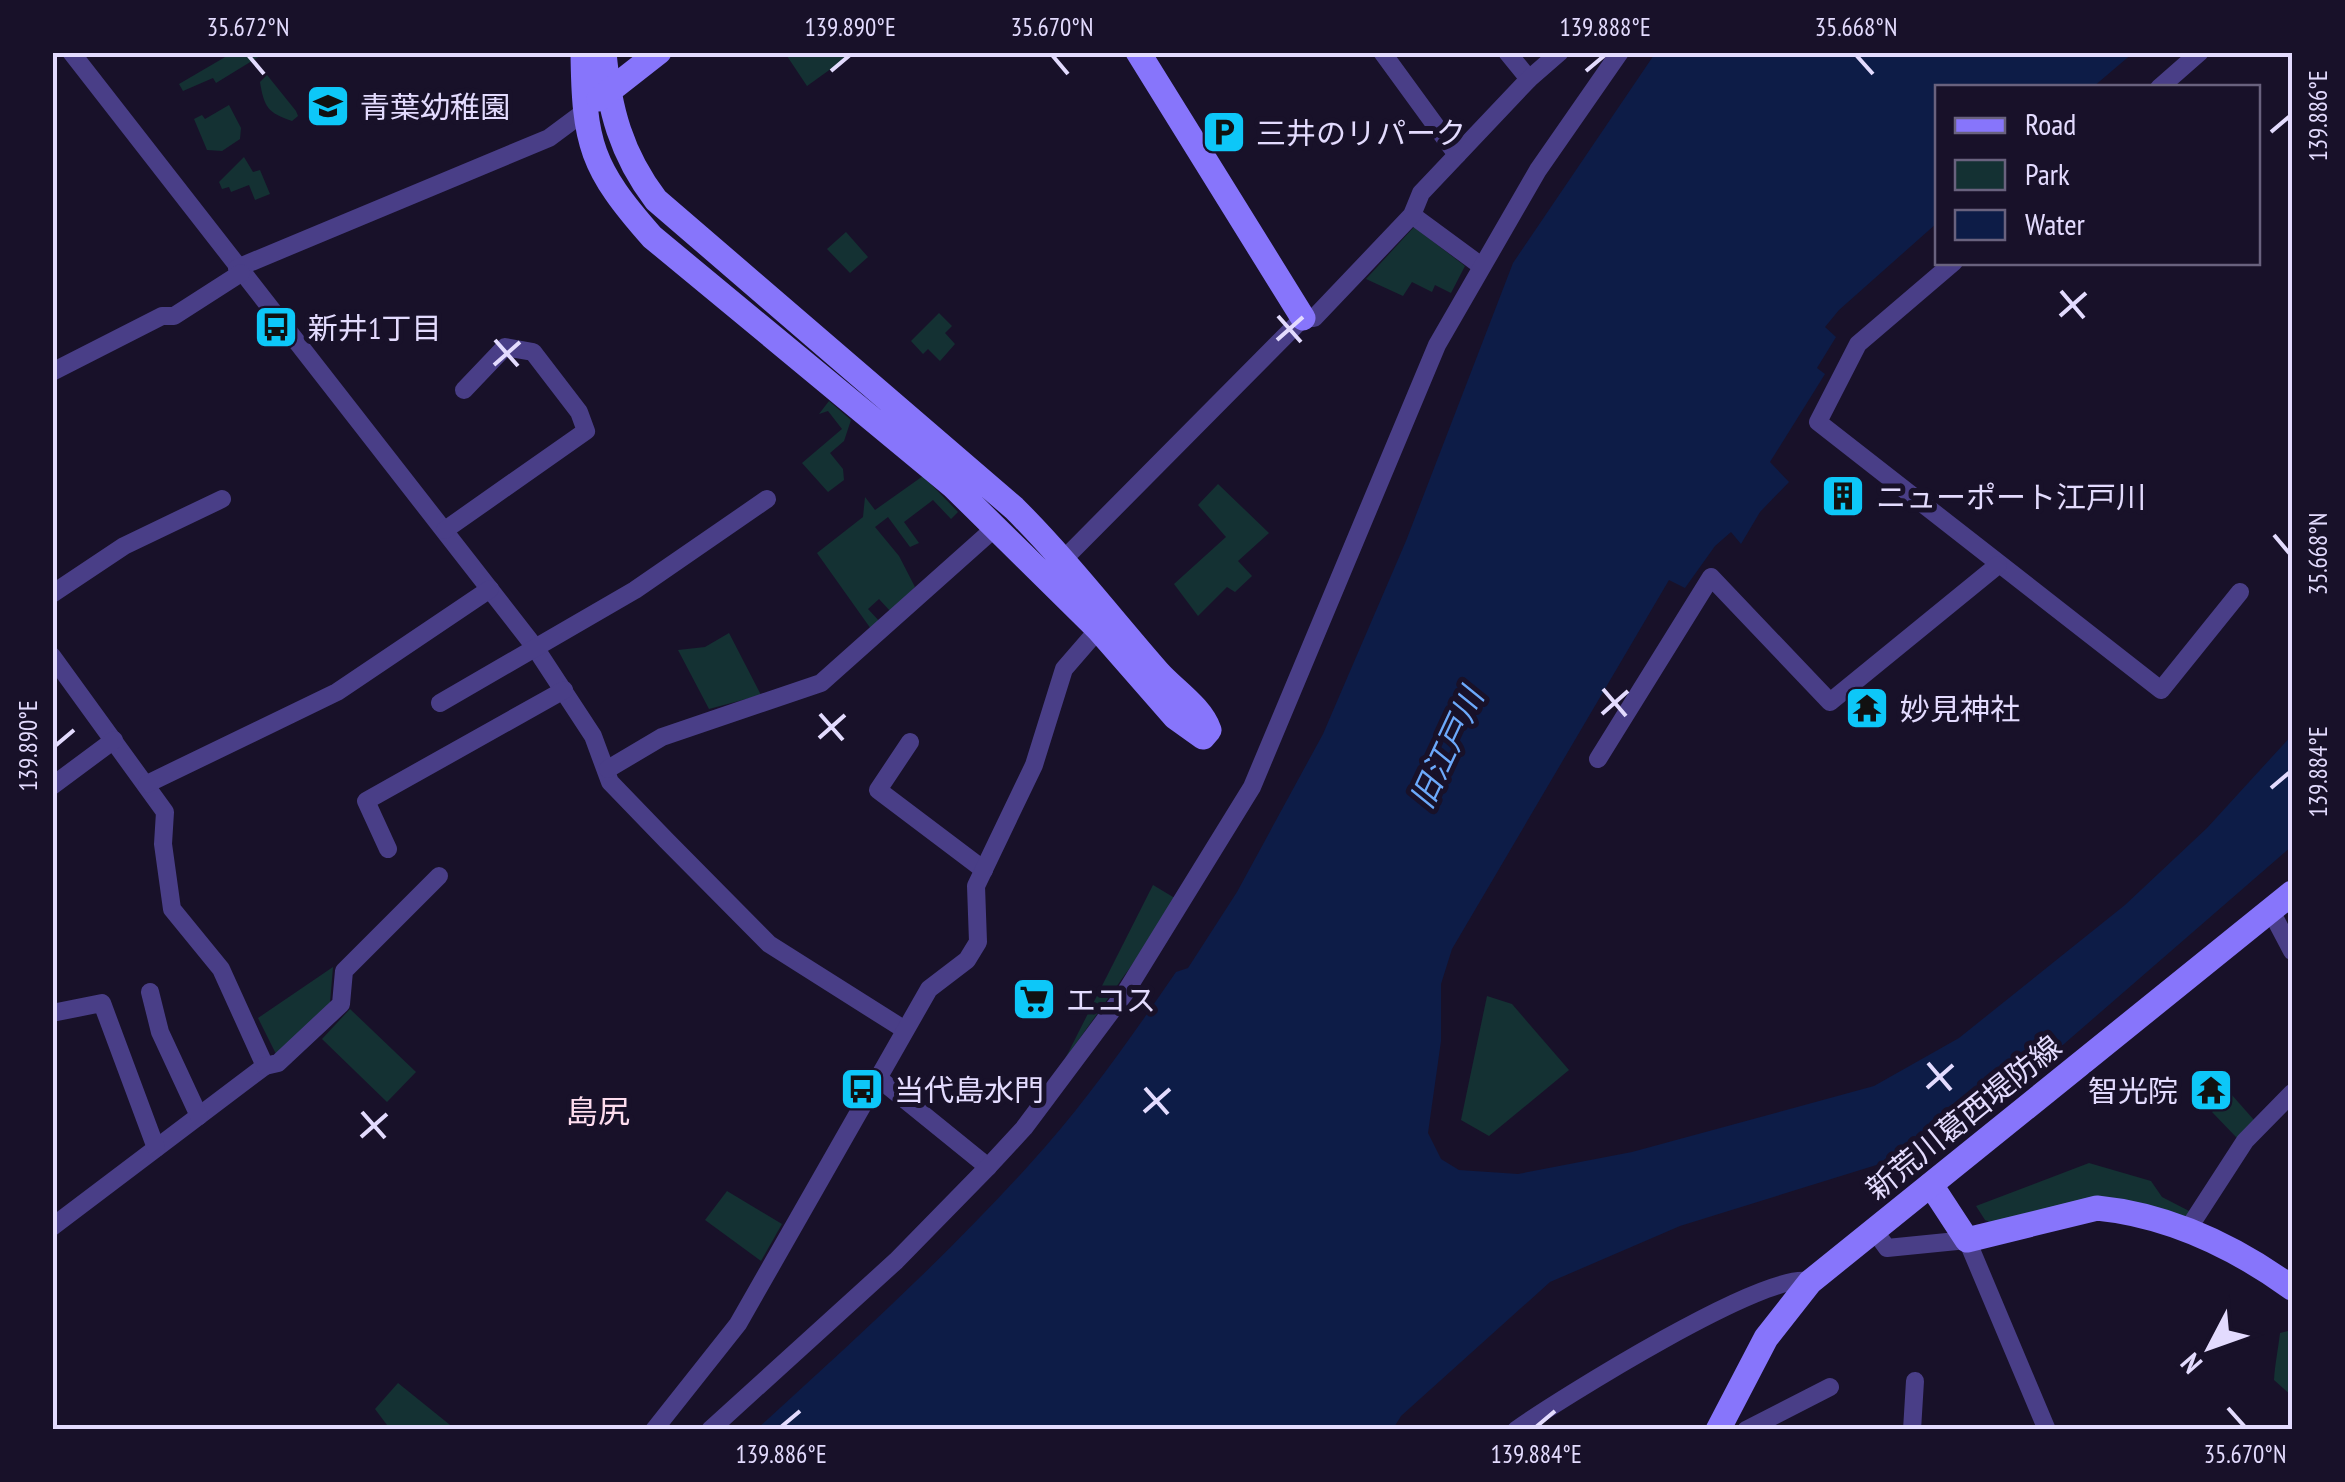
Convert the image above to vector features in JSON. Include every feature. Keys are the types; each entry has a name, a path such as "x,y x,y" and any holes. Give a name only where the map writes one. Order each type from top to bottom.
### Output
{"street":[{"path":"52,58 59,52"},
{"path":"98,52 75,58 534,646 564,690 608,769 610,782 769,944 906,1030"},
{"path":"583,52 586,135 601,172 652,237 953,486 1042,575 1104,623"},
{"path":"604,52 608,93 623,149 656,200 957,455 1066,560 1104,623"},
{"path":"52,372 162,316 174,316 239,270 550,138 660,52"},
{"path":"1138,52 1303,318"},
{"path":"1382,52 1457,155"},
{"path":"1508,52 1529,79"},
{"path":"1042,575 1066,560 1303,318 1314,318 1412,215 1421,192 1560,52"},
{"path":"710,1430 896,1261 988,1167 1024,1128 1125,993 1252,788 1437,344 1538,170 1620,52"},
{"path":"2162,85 2200,52"},
{"path":"1412,215 1480,265"},
{"path":"1950,265 1858,344 1818,422 2161,690 2240,592"},
{"path":"444,530 586,431 579,412 533,352 505,347 464,390"},
{"path":"52,594 124,546 222,498"},
{"path":"440,702 635,590 768,500"},
{"path":"608,769 662,737 821,683 996,527"},
{"path":"1598,759 1711,577 1830,702 1998,565"},
{"path":"147,784 336,692 490,589"},
{"path":"654,1430 738,1324 929,989 968,960 978,942 976,886 1034,765 1064,669 1104,623"},
{"path":"52,656 165,812 163,844 172,908 192,938 221,969 265,1066"},
{"path":"388,850 366,802 564,690"},
{"path":"52,786 66,780 114,740"},
{"path":"910,742 878,790 984,870"},
{"path":"52,1227 265,1066 278,1063 341,1004 344,972 438,876"},
{"name":"新荒川葛西堤防線","path":"1718,1430 1766,1338 1810,1282 2272,913 2292,893"},
{"path":"2272,913 2292,950"},
{"path":"150,992 160,1032 199,1116"},
{"path":"52,1014 102,1003 156,1148"},
{"path":"877,1077 988,1167"},
{"path":"2188,1229 2245,1141 2292,1093"},
{"path":"1930,1185 1966,1240 2048,1430"},
{"path":"1874,1230 1887,1248 1966,1240 2098,1208 2188,1229 2292,1288"},
{"path":"1516,1430 1569,1392 1727,1307 1793,1279 1810,1282"},
{"path":"1912,1430 1915,1381"},
{"path":"1746,1430 1830,1387"}],"green space":[{"path":"232,53 265,53 216,83 213,78 183,91 179,84"},
{"path":"785,53 853,53 807,86"},
{"path":"267,75 296,111 298,116 292,121 272,112 266,103 260,82"},
{"path":"229,105 241,128 240,139 222,151 207,150 194,119 202,115 205,119"},
{"path":"244,157 253,172 260,170 270,194 255,200 249,185 231,192 229,187 222,189 219,182"},
{"path":"1414,227 1465,266 1451,293 1435,285 1432,292 1412,282 1403,296 1366,279"},
{"path":"846,232 868,257 850,273 827,249"},
{"path":"939,313 952,326 945,333 955,344 940,361 928,349 923,354 911,341"},
{"path":"829,401 851,420 844,441 830,453 843,469 844,480 828,492 802,463 842,429 828,411 819,414"},
{"path":"923,476 958,512 951,519 933,500 904,522 919,543 910,547 888,517 875,527 899,556 915,587 891,612 879,599 868,609 880,622 871,629 817,553 863,517 865,497 875,510"},
{"path":"1218,484 1269,533 1238,561 1252,576 1235,592 1227,587 1198,616 1174,584 1226,537 1198,505"},
{"path":"729,633 761,695 709,709 678,650 705,647"},
{"path":"1153,885 1178,900 1065,1059"},
{"path":"333,967 330,1003 277,1056 258,1018"},
{"path":"1487,996 1512,1004 1569,1070 1489,1136 1461,1120"},
{"path":"350,1009 416,1072 387,1102 322,1039"},
{"path":"2231,1094 2254,1120 2237,1138 2212,1112"},
{"path":"2089,1163 2151,1181 2162,1197 2193,1213 2186,1222 2117,1199 1996,1225 1985,1220 1976,1206"},
{"path":"727,1191 782,1224 761,1261 705,1220"},
{"path":"2280,1333 2292,1333 2292,1396 2274,1380"},
{"path":"398,1383 455,1429 390,1429 375,1409"}],"water":[{"name":"旧江戸川","path":"1656,52 2133,53 2095,85 1935,85 1935,225 1825,327 1836,337 1817,368 1825,374 1770,462 1789,482 1760,512 1741,544 1731,532 1715,546 1685,588 1669,580 1452,949 1441,984 1441,1041 1428,1133 1441,1159 1459,1170 1518,1174 1632,1152 1874,1086 1959,1038 2125,905 2207,828 2292,735 2292,846 2011,1090 1952,1132 1899,1158 1680,1226 1550,1282 1401,1416 1393,1429 757,1429 997,1200 1088,1095 1176,972 1188,968 1237,892 1323,734 1406,541 1513,263"}],"place":[{"name":"青葉幼稚園","path":"328,106"},
{"name":"三井のリパーク","path":"1224,132"},
{"name":"新井1丁目","path":"276,327"},
{"name":"ニューポート江戸川","path":"1843,496"},
{"name":"妙見神社","path":"1867,708"},
{"name":"エコス","path":"1034,999"},
{"name":"当代島水門","path":"862,1089"},
{"name":"智光院","path":"2211,1090"}],"district":[{"name":"島尻","path":"598,1111"}]}
